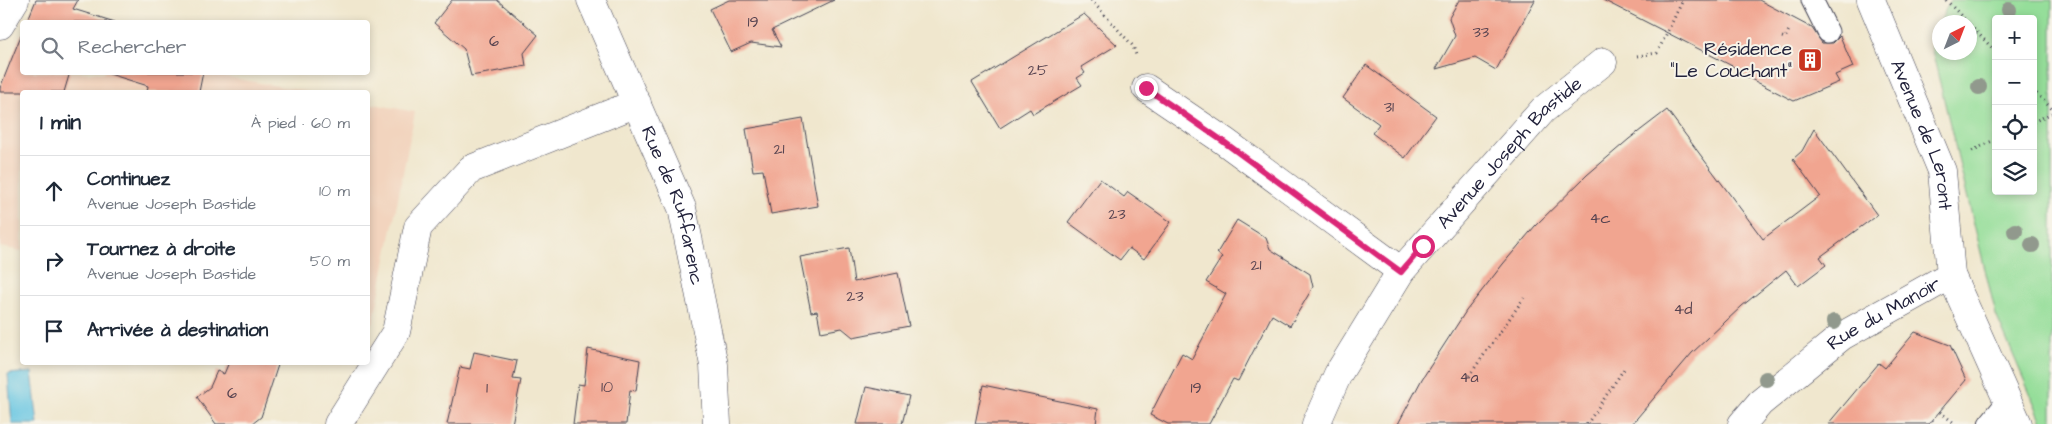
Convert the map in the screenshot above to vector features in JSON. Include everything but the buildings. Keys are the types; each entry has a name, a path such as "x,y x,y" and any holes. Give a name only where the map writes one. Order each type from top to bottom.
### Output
{"street":[{"path":"0,25 14,0"},
{"name":"Rue de Ruffarenc","path":"591,0 682,208 714,364 717,424"},
{"name":"Avenue de Leront","path":"1871,0 1942,171 1951,275"},
{"name":"Avenue Joseph Bastide","path":"1316,424 1338,374 1401,272 1543,110 1603,62"},
{"path":"1146,88 1224,142 1401,272"},
{"path":"338,424 396,332 418,227 471,169 637,103"},
{"name":"Rue du Manoir","path":"1742,424 1760,403 1842,336 1951,275 2013,413"}],"lane":[{"path":"1812,0 1828,32"},
{"path":"1989,424 2013,413"}],"path":[{"path":"1091,0 1133,46 1146,88"},
{"path":"1603,62 1657,53 1683,0"},
{"path":"1946,0 1960,15"},
{"path":"1977,32 1992,48"},
{"path":"1782,37 1785,38 1788,34"},
{"path":"2037,94 2052,109"},
{"path":"2037,120 2052,113"},
{"path":"1470,376 1524,298"},
{"path":"1587,424 1624,369"},
{"path":"1940,412 1954,422 1952,424"}],"shaded area":[{"path":"20,38 20,75 216,75 299,90 20,90 20,251 0,247 0,88"},
{"path":"370,103 415,112 373,325 370,324"}],"green space":[{"path":"1950,0 2052,0 2052,424 2043,424 1996,315 1934,60 1977,60 1977,15 1943,15"}],"water":[{"path":"32,372 38,424 12,424 8,374"}],"place":[{"name":"Résidence \"Le Couchant\"","path":"1810,60"}],"route":[{"path":"1146,88 1224,142 1401,272 1423,246"}]}
